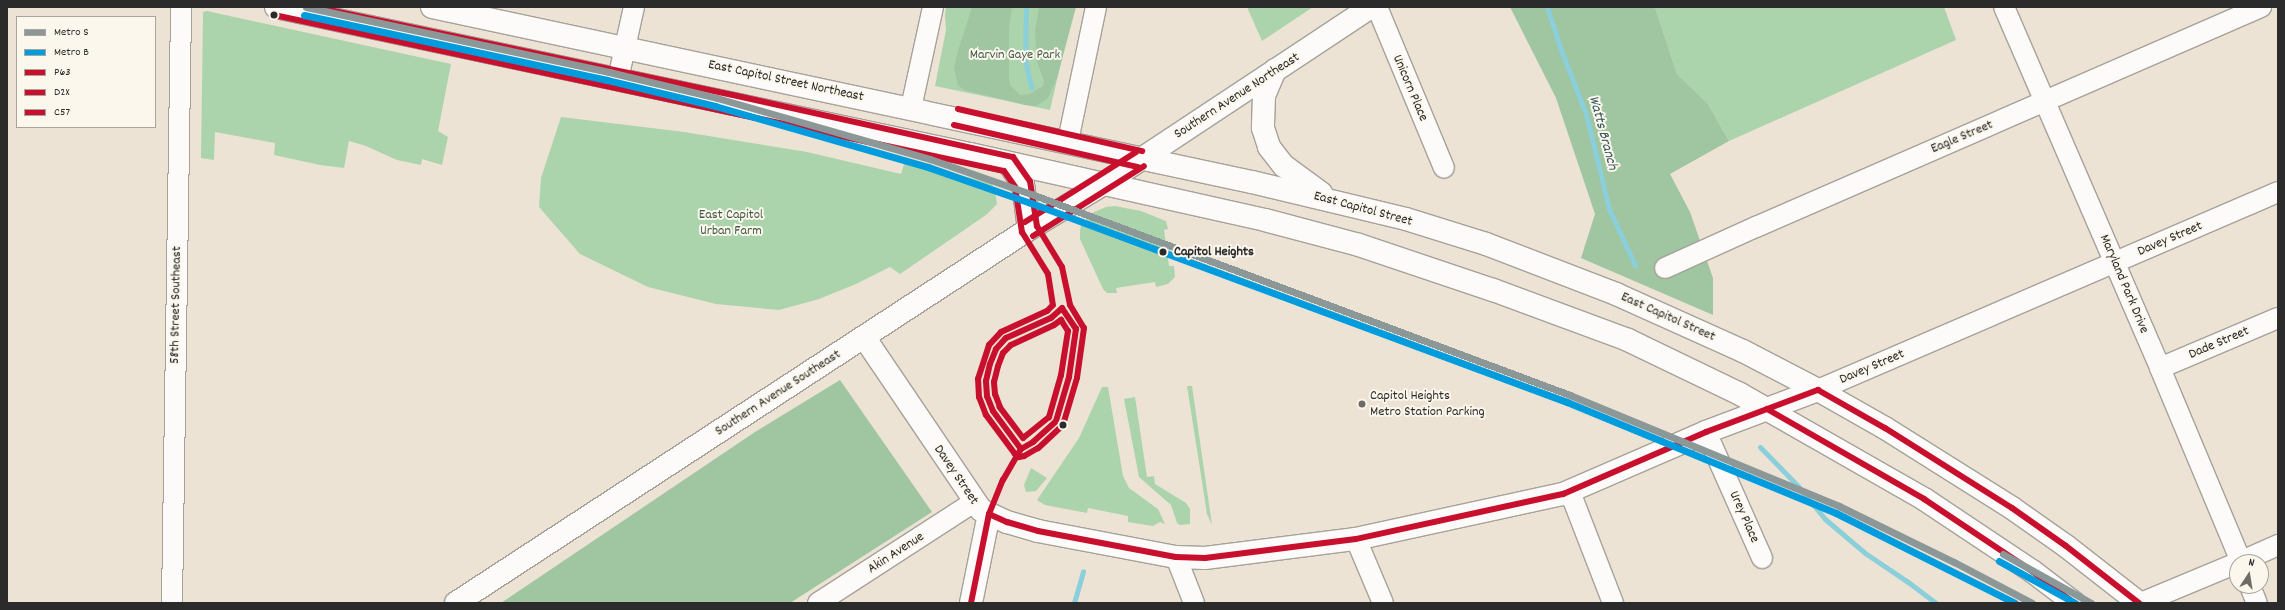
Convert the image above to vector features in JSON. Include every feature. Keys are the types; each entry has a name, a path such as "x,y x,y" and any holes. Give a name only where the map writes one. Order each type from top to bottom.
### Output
{"main road":[{"path":"276,7 618,79 1008,164 1314,233 1359,245 1493,290 1628,340 1767,409 1924,499 2032,571 2074,603"},
{"name":"East Capitol Street Northeast","path":"432,7 1068,141 1140,159"},
{"name":"Southern Avenue Northeast","path":"1102,185 1371,7"},
{"path":"1275,70 1264,96 1263,128 1269,147 1284,166 1330,200"},
{"name":"East Capitol Street","path":"1140,159 1330,200 1406,219 1550,268 1616,294 1695,329 1818,390 1885,428 2012,508 2066,546 2140,603"},
{"path":"1008,164 1024,184 1029,229"},
{"name":"Southern Avenue Southeast","path":"456,603 1029,229 1102,185"},
{"name":"Davey Street","path":"864,336 982,508 1007,522 1038,531 1176,557 1205,558 1356,539 1570,492 1706,432 1818,390"},
{"path":"971,603 982,508"}],"street":[{"name":"58th Street Southeast","path":"172,603 181,7"},
{"path":"618,79 634,7"},
{"path":"911,108 933,7"},
{"path":"1068,141 1096,7"},
{"name":"Unicorn Place","path":"1377,7 1444,168"},
{"name":"Maryland Park Drive","path":"2004,7 2160,368 2237,554"},
{"name":"Eagle Street","path":"1665,268 2261,7"},
{"name":"Davey Street","path":"1818,390 2278,192"},
{"name":"Dade Street","path":"2160,368 2278,318"},
{"name":"Urey Place","path":"1706,432 1762,558"},
{"path":"1570,492 1613,603"},
{"name":"Akin Avenue","path":"818,603 982,508"},
{"path":"1356,539 1383,603"},
{"path":"2258,554 2278,545"},
{"path":"1176,557 1194,603"},
{"path":"2140,603 2229,566"}],"green space":[{"name":"Marvin Gaye Park","path":"946,7 1074,7 1050,110 935,86 946,30"},
{"name":"Marvin Gaye Park","path":"972,7 1012,7 1009,28 1009,79 1010,85 1020,95 1030,94 1043,86 1044,81 1037,62 1035,31 1039,7 1076,7 1057,78 1048,98 1036,106 1025,105 964,90 958,85 954,69 957,54"},
{"path":"1247,7 1313,7 1262,41"},
{"path":"1510,7 1655,7 1677,74 1708,104 1729,141 1670,174 1690,212 1713,278 1713,315 1581,258 1595,214 1556,98"},
{"path":"1655,7 1944,7 1956,40 1729,141 1708,104 1677,74"},
{"path":"207,11 451,64 438,131 448,137 442,165 422,159 421,165 397,160 366,146 349,141 344,168 320,165 274,155 275,143 215,132 214,160 201,158 203,12"},
{"name":"East Capitol Urban Farm","path":"561,117 684,132 807,152 901,174 904,164 991,182 995,191 997,204 986,215 900,274 890,267 856,284 819,299 779,310 716,304 648,287 580,254 539,207 541,178"},
{"path":"1115,206 1141,211 1166,221 1168,229 1164,230 1169,266 1174,266 1175,277 1168,284 1156,287 1155,282 1116,288 1117,293 1107,293 1103,289 1080,239 1080,231 1081,225 1094,212 1106,207"},
{"path":"840,380 932,512 790,603 501,603 755,432"},
{"path":"1187,386 1192,386 1212,525 1207,514"},
{"path":"1102,387 1108,387 1123,476 1129,488 1158,509 1165,524 1160,522 1153,526 1128,522 1128,516 1088,508 1087,513 1045,505 1037,500 1079,438"},
{"path":"1135,397 1147,477 1154,476 1155,484 1186,503 1190,509 1190,524 1180,525 1177,523 1171,505 1139,477 1124,399"},
{"path":"1031,468 1047,478 1036,491 1026,492 1024,485"}],"waterway":[{"path":"1026,7 1025,60 1031,87"},
{"name":"Watts Branch","path":"1547,7 1561,50 1586,114 1609,209 1635,265"},
{"name":"Watts Branch","path":"1760,447 1798,486 1825,519 1865,553 1936,603"},
{"path":"1074,603 1083,571"}],"metro line":[{"name":"S","path":"306,7 609,72 717,98 930,159 1034,195 1570,395 1839,506 1954,562 2032,603"},
{"name":"B","path":"304,15 607,80 715,106 928,167 1031,203 1567,402 1836,513 2015,603"},
{"name":"S","path":"2003,554 2091,603"},
{"name":"B","path":"1999,561 2075,603"}],"transit line":[{"name":"C57","path":"315,7 733,95 1013,157 1030,181 1037,226 1062,267 1070,305 1084,328 1077,378 1063,425 1038,448 1024,456 1019,457 1015,454 986,415 979,397 978,379 989,345 1001,332 1047,311 1053,305"},
{"name":"D2X","path":"274,15 1004,171 1015,187 1022,232 1048,274 1053,305"},
{"name":"C57","path":"958,109 1142,151"},
{"name":"D2X","path":"954,125 1138,167"},
{"name":"C57","path":"1025,222 1136,152"},
{"name":"D2X","path":"1033,236 1144,166"},
{"name":"P63","path":"1021,449 993,411 987,396 986,381 990,364 996,349 1006,338 1051,318 1062,308"},
{"name":"P63","path":"971,603 989,514 1003,480 1021,449 1033,442 1056,421 1069,377 1076,329 1062,308"},
{"name":"D2X","path":"1061,320 1068,331 1061,375 1049,417 1023,438 1000,407 995,394 994,382 998,366 1003,353 1011,345 1054,325 1061,320"},
{"name":"P63","path":"989,514 1007,522 1038,531 1176,557 1205,558 1356,539 1563,494 1706,432 1818,390 1885,428 2012,508 2066,546 2139,603"},
{"name":"P63","path":"1767,409 1924,499 2032,571 2074,603"}],"place":[{"name":"Capitol Heights","path":"1163,252"},
{"name":"Capitol Heights Metro Station Parking","path":"1362,404"}]}
